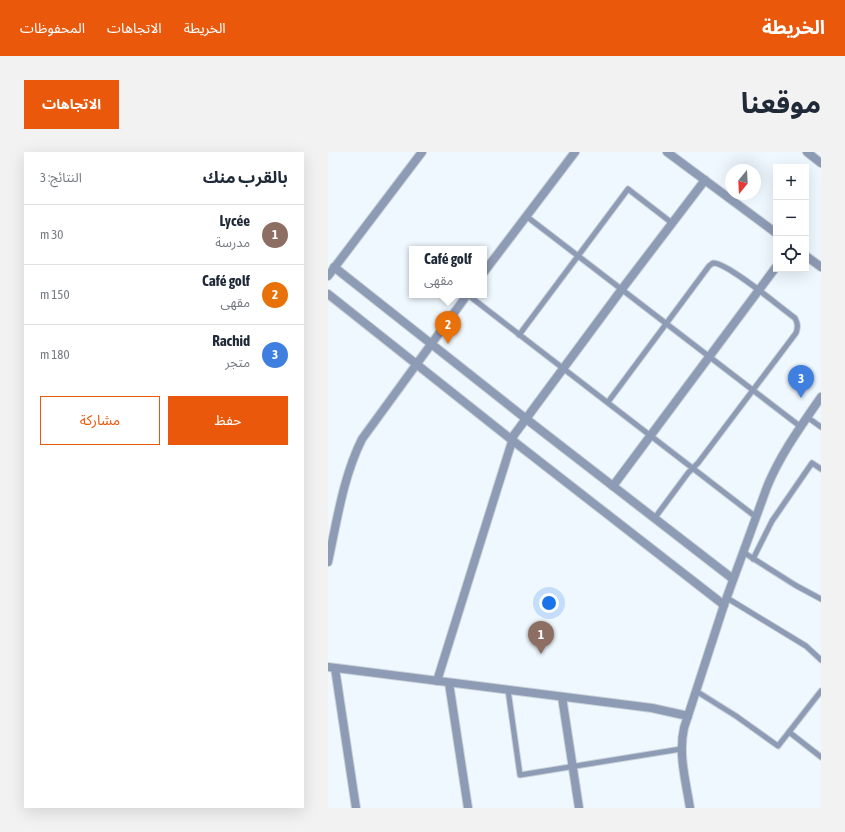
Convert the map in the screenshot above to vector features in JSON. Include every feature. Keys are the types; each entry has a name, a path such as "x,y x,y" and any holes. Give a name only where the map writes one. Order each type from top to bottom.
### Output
{"street":[{"path":"328,276 422,152"},
{"path":"487,268 575,152"},
{"path":"667,152 773,231"},
{"path":"807,152 821,163"},
{"path":"437,681 512,440 517,429 704,180"},
{"path":"809,258 821,267"},
{"path":"334,267 654,519 733,579"},
{"path":"613,486 773,271"},
{"path":"328,294 512,440 725,602"},
{"path":"328,562 331,533 354,456 362,439 465,298"},
{"path":"689,808 682,738 696,691 733,579 773,473 821,397"},
{"path":"356,808 331,668 652,708 688,716"},
{"path":"449,683 468,808"},
{"path":"562,697 579,808"}],"lane":[{"path":"519,335 628,189 672,223"},
{"path":"526,216 801,427"},
{"path":"608,402 709,266 713,263 721,264 759,290 795,318 798,323 796,333 654,519"},
{"path":"471,298 756,517"},
{"path":"807,417 821,427"},
{"path":"753,559 772,521 812,463 821,469"},
{"path":"743,552 795,585 821,599"},
{"path":"725,602 806,646 821,660"},
{"path":"508,690 520,775 682,750"},
{"path":"696,691 736,716 778,746 821,691"},
{"path":"789,732 821,756"}],"place":[{"name":"Café golf","path":"448,344"},
{"name":"Rachid","path":"801,398"},
{"name":"Lycée","path":"541,654"}]}
